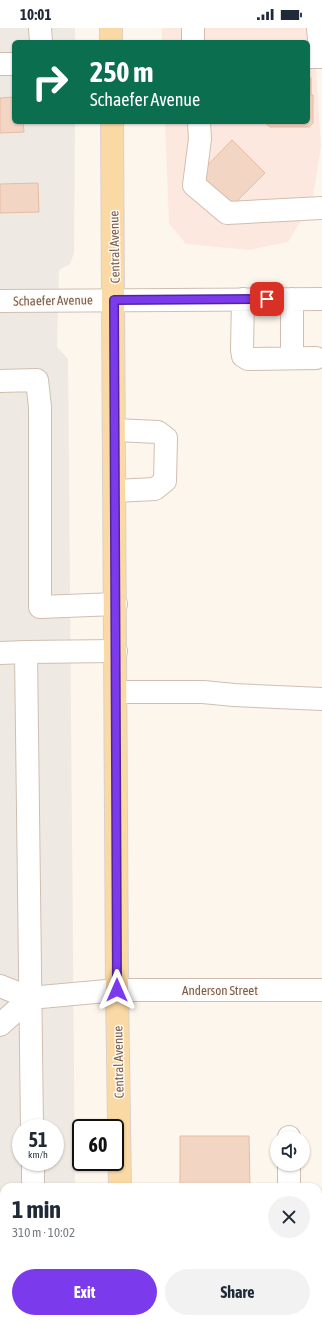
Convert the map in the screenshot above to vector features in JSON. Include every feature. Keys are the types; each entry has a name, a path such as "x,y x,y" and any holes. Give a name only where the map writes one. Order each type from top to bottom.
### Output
{"main road":[{"path":"111,28 111,40"},
{"name":"Central Avenue","path":"112,124 115,430 117,990 120,1183"}],"street":[{"path":"40,28 40,40"},
{"path":"193,28 193,40"},
{"path":"318,28 319,39 322,45"},
{"path":"310,57 322,56"},
{"path":"0,64 12,64"},
{"path":"199,124 200,139 194,185 227,213 322,208"},
{"path":"243,299 243,356 248,359 316,358"},
{"path":"292,299 292,358"},
{"name":"Schaefer Avenue","path":"0,301 322,299"},
{"path":"0,381 37,380 40,407 40,607 116,604"},
{"path":"115,430 158,432 166,438 165,482 155,489 115,491"},
{"path":"0,653 116,651"},
{"path":"26,652 32,1119"},
{"path":"116,692 203,692 322,699"},
{"path":"0,986 30,998"},
{"name":"Anderson Street","path":"30,998 117,990 322,990"},
{"path":"0,1025 30,998"},
{"path":"33,1171 33,1183"},
{"path":"288,1183 289,1171"}],"shaded area":[{"path":"0,28 75,28 75,40 12,40 12,124 75,124 74,253 70,264 59,270 57,347 68,359 74,1119 72,1119 72,1171 75,1171 75,1183 0,1183"},
{"path":"162,28 322,28 322,63 316,68 321,146 312,203 288,242 249,250 186,244 169,224 165,124 310,124 310,40 162,40"}],"building":[{"path":"311,78 311,95 313,95 313,123 309,127 270,127 266,124 310,124"},
{"path":"12,97 12,124 23,124 24,132 0,133 0,98"},
{"path":"232,140 265,173 231,207 198,175"},
{"path":"38,183 39,212 0,213 0,184"},
{"path":"180,1136 249,1136 250,1183 180,1183"}],"route":[{"path":"117,990 114,300 267,299"}]}
